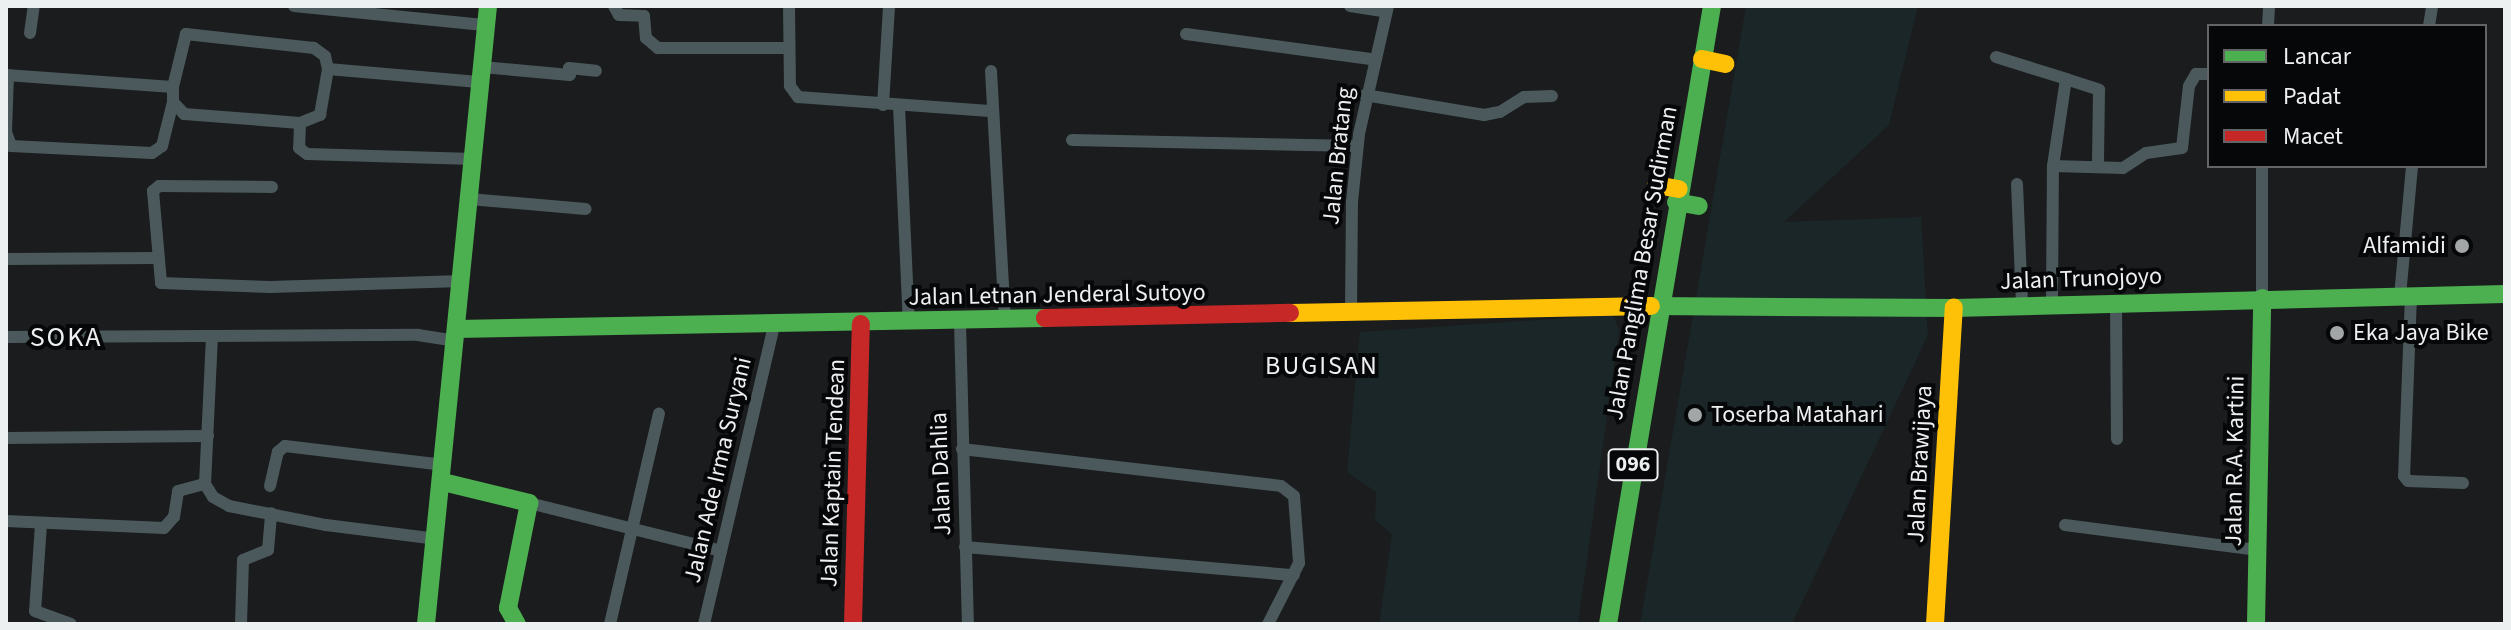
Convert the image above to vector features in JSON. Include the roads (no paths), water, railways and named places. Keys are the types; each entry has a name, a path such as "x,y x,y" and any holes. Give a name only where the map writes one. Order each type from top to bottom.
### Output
{"main road":[{"path":"426,624 437,539 488,6"},
{"name":"Jalan Panglima Besar Sudirman","path":"1608,624 1658,306 1712,6"},
{"path":"1702,59 1725,64"},
{"path":"1656,185 1699,206"},
{"name":"Jalan Trunojoyo","path":"1658,306 1954,308 2052,302 2505,294"},
{"name":"Jalan R.A. Kartini","path":"2256,624 2262,298"},
{"name":"Jalan Letnan Jenderal Sutoyo","path":"456,335 1658,306"},
{"name":"Jalan Brawijaya","path":"1935,624 1954,308"},
{"name":"Jalan Kaptain Tendean","path":"853,624 861,324"},
{"path":"443,473 529,503 508,608 517,624"}],"street":[{"path":"30,33 34,6"},
{"path":"294,6 486,25"},
{"path":"614,6 619,15 644,16 646,38 658,48 787,48"},
{"path":"789,6 787,48 790,86 798,97 989,111"},
{"path":"883,105 889,6"},
{"path":"1350,6 1387,9"},
{"name":"Jalan Bratang","path":"1351,313 1357,146 1372,59 1387,9"},
{"path":"173,87 7,75 6,132 11,146 152,153 162,146 186,34 314,48 325,56 328,69 320,115 300,123 184,114 173,102"},
{"path":"1186,34 1372,59"},
{"path":"1996,57 2099,90 2098,166"},
{"path":"328,69 570,75 569,68 596,71"},
{"path":"991,71 989,111 1005,321"},
{"path":"2053,166 2128,167 2146,153 2182,148 2187,140 2189,86 2196,74 2207,74"},
{"path":"2052,302 2053,166 2066,79"},
{"path":"1365,95 1484,115 1500,112 1524,97 1552,96"},
{"path":"899,106 909,323"},
{"path":"300,123 299,148 307,154 473,159"},
{"path":"1072,140 1357,146"},
{"path":"2262,168 2262,298"},
{"path":"2412,168 2406,296 2404,476 2408,481 2463,483"},
{"path":"2017,184 2022,304"},
{"path":"272,187 159,186 151,198 158,278 170,286 462,281"},
{"path":"469,199 586,209"},
{"path":"6,259 157,258"},
{"path":"2116,302 2117,439"},
{"name":"Jalan Dahlia","path":"960,322 968,624"},
{"name":"Jalan Ade Irma Suryani","path":"704,624 774,326"},
{"path":"6,337 456,335"},
{"path":"212,336 205,484 213,497 229,506 437,539"},
{"path":"610,624 659,414"},
{"path":"6,438 208,436"},
{"path":"270,486 278,452 285,446 443,473"},
{"path":"962,449 1281,486 1294,496 1300,549 1294,575 1268,624"},
{"path":"6,521 164,528 174,517 178,491 205,484"},
{"path":"529,503 721,551"},
{"path":"241,624 243,560 268,550 271,513"},
{"path":"41,524 35,611 71,624"},
{"path":"2065,525 2258,550"},
{"path":"965,547 1294,575"}],"place":[{"name":"Alfamidi","path":"2462,246"},
{"name":"Eka Jaya Bike","path":"2337,333"},
{"name":"Toserba Matahari","path":"1695,415"}],"district":[{"name":"SOKA","path":"66,337"},
{"name":"BUGISAN","path":"1322,366"}]}
